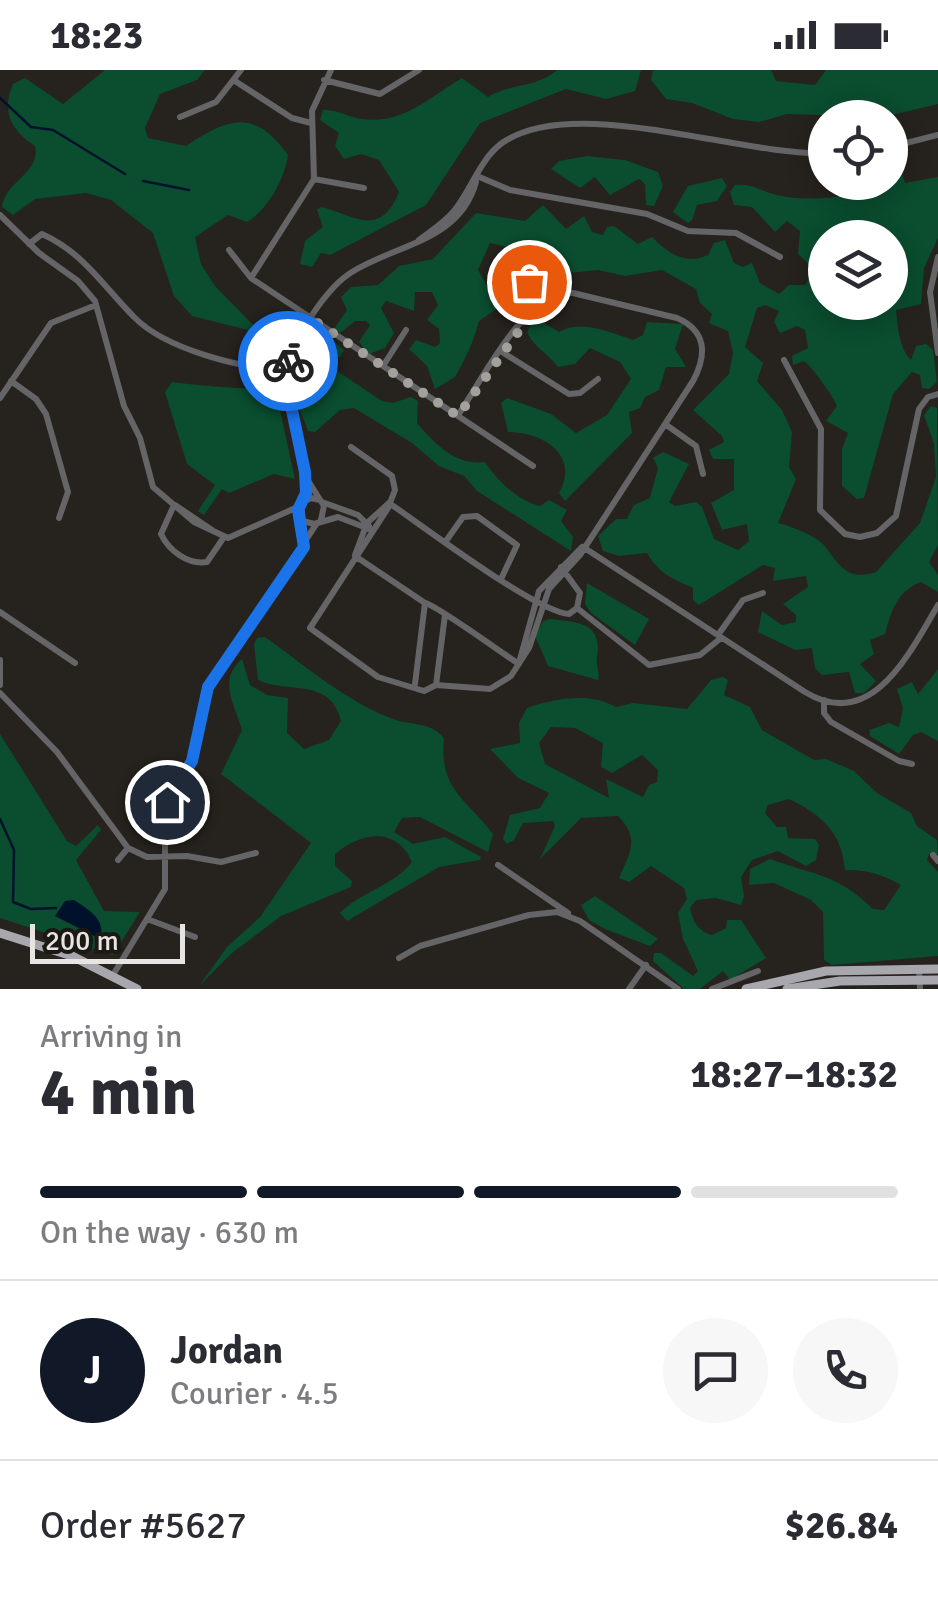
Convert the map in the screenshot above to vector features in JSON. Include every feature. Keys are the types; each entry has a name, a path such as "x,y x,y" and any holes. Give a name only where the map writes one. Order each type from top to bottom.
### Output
{"main road":[{"path":"0,932 59,951 137,989"},
{"path":"746,989 826,971 919,983 938,969"},
{"path":"786,989 840,981 938,980"}],"street":[{"path":"180,117 216,102 242,70"},
{"path":"250,278 314,179 311,124 324,80 331,70"},
{"path":"324,80 376,94 418,70"},
{"path":"235,82 292,118 311,124"},
{"path":"304,547 301,503 305,472 286,370 290,354 346,276 419,240 452,214 492,152 509,139 586,122 755,149 808,152"},
{"path":"908,142 938,135"},
{"path":"477,176 510,190 647,214 688,230 730,231 780,257"},
{"path":"314,179 364,188"},
{"path":"0,215 29,244 84,285 96,305 149,479 174,505 224,537 242,535 301,503 321,501 368,527"},
{"path":"29,244 42,234 79,257 103,278 134,317 166,340 286,370"},
{"path":"229,250 250,278 533,466"},
{"path":"938,257 930,292 938,353"},
{"path":"509,271 529,282 541,300"},
{"path":"351,446 392,476 395,490 368,527 355,556 310,628 378,677 414,684 424,691 436,686 490,689 508,680 519,664 548,577 564,568 582,546 696,376 702,356 700,335 682,320 573,293 541,300 458,416"},
{"path":"0,398 54,321 96,305"},
{"path":"383,366 406,330"},
{"path":"502,352 568,394 580,393 598,380"},
{"path":"784,360 819,420 820,510 838,530 853,536 877,534 896,516 919,409 938,394"},
{"path":"11,382 36,398 46,414 68,492 58,518"},
{"path":"664,424 696,446 703,474"},
{"path":"113,975 165,889 165,807 192,761 204,694 325,514 305,472"},
{"path":"389,503 446,541 468,562 502,577 538,603 563,614 577,608"},
{"path":"174,505 161,534 170,548 188,560 206,562 224,537"},
{"path":"284,512 319,522 338,516 368,527"},
{"path":"446,541 466,515 489,524 517,546 502,577"},
{"path":"582,546 824,700 860,700 887,684 938,605"},
{"path":"355,556 425,603 438,606 445,615 519,664"},
{"path":"564,568 579,589 577,608"},
{"path":"577,608 649,665 705,653 743,600 763,593"},
{"path":"414,684 425,603"},
{"path":"0,612 75,664"},
{"path":"436,686 445,615"},
{"path":"0,660 0,685"},
{"path":"0,693 57,752 128,848 147,857 221,862 256,854"},
{"path":"824,700 824,713 831,722 912,764"},
{"path":"118,860 128,848"},
{"path":"498,865 678,989"},
{"path":"398,958 420,946 529,914 557,912 573,917"},
{"path":"148,919 195,937"},
{"path":"629,989 646,965"},
{"path":"712,989 758,971"}],"green space":[{"path":"105,70 205,70 197,80 160,94 145,128 148,138 186,146 215,129 240,122 264,130 288,155 274,193 255,217 247,222 228,215 195,237 201,264 215,286 253,325 252,331 192,316 174,296 153,233 111,200 86,193 35,199 13,215 2,207 9,190 28,170 35,155 35,146 10,119 8,103 13,84 25,78 63,104"},
{"path":"557,70 641,70 635,91 606,99 566,89 480,123 426,205 330,255 321,253 312,267 300,264 305,241 323,227 317,210 321,207 373,220 383,216 399,192 379,160 361,154 344,159 335,146 339,133 320,120 323,110 362,119 390,118 415,108 462,78 488,97 541,80"},
{"path":"653,70 771,70 776,81 815,85 826,70 938,70 938,104 908,111 908,100 808,100 808,115 787,114 759,122 733,119 692,103 666,99 651,80"},
{"path":"587,156 625,160 658,172 663,186 654,206 646,205 645,184 639,179 610,195 595,177 580,188 551,169 559,161"},
{"path":"938,177 938,238 924,268 921,304 908,307 908,220 808,220 808,263 798,254 800,231 787,221 775,232 752,207 734,205 730,192 735,185 751,186 801,198 908,200 908,182"},
{"path":"722,178 727,186 717,201 697,205 688,223 673,212 688,186"},
{"path":"543,205 566,229 584,216 592,232 603,235 607,227 614,226 638,244 652,237 684,258 708,255 714,243 725,240 734,263 743,267 752,263 760,283 779,294 789,285 805,285 808,280 808,320 897,320 904,350 911,360 916,346 926,344 933,350 937,382 929,389 922,388 920,375 912,372 893,394 864,498 857,499 842,486 842,449 848,433 826,421 837,406 835,401 804,361 793,365 792,356 808,348 805,330 797,326 780,333 774,322 779,311 765,305 757,308 745,347 763,363 757,381 782,410 792,432 789,467 796,479 778,523 819,541 850,573 876,572 920,523 936,477 934,444 924,415 931,406 937,408 938,545 929,562 938,575 938,592 921,582 901,597 885,634 870,640 874,654 860,664 876,681 864,693 855,693 849,672 822,675 815,668 812,648 795,650 758,632 762,611 782,625 796,622 796,615 783,604 808,587 806,576 773,581 775,568 763,565 699,605 693,600 693,588 662,571 647,553 619,556 603,551 598,536 616,519 627,519 634,505 650,498 658,468 653,458 663,452 689,464 669,502 675,506 696,502 702,507 714,539 738,550 749,541 747,524 722,530 711,503 734,490 734,459 713,459 709,450 724,442 722,436 693,410 729,374 733,353 728,331 709,323 712,314 700,303 696,289 662,270 625,276 598,270 560,274 525,251 490,243 478,270 489,289 502,286 507,296 501,306 479,321 455,377 435,389 427,366 409,349 416,340 435,347 440,343 439,329 427,320 438,305 432,292 415,292 414,311 386,301 381,308 394,333 385,348 369,354 359,342 370,325 366,321 355,321 340,333 334,329 347,310 341,297 351,287 378,285 399,266 433,259 476,213 525,221"},
{"path":"535,318 559,332 585,327 633,340 643,335 647,322 683,324 675,349 686,367 666,367 659,390 645,397 640,408 629,412 632,433 565,501 559,493 565,467 561,457 544,441 508,432 501,403 507,398 551,414 576,433 607,415 631,379 620,362 590,348 575,364 558,367 527,332"},
{"path":"322,331 344,350 340,357 330,358 331,367 382,401 393,403 411,397 418,401 417,423 447,452 465,461 485,462 502,483 524,500 540,506 549,500 567,510 561,521 573,537 571,551 477,491 464,476 439,466 412,443 354,408 340,410 315,432 308,431 292,390 291,358"},
{"path":"172,382 275,387 295,479 274,474 229,493 222,489 204,515 198,511 215,485 187,464 165,392"},
{"path":"587,583 649,619 635,645 591,613 585,604"},
{"path":"543,621 578,623 592,630 598,645 598,680 548,666 535,636"},
{"path":"265,637 359,703 393,719 427,726 444,738 450,781 493,834 488,852 420,817 402,818 394,832 413,844 445,837 481,857 480,860 439,867 347,921 340,913 412,862 397,842 387,838 355,841 335,854 335,866 352,881 351,887 281,916 232,953 199,986 227,947 260,917 311,843 221,774 242,730 230,693 230,675 242,659 250,685 267,695 288,698 287,733 304,749 329,740 341,721 336,707 318,692 258,680 254,644 257,638"},
{"path":"938,669 938,741 921,732 913,735 899,754 870,736 869,730 889,723 899,727 903,708 897,689 912,682 918,694"},
{"path":"711,680 728,680 724,695 750,707 762,730 814,760 826,759 854,771 877,793 911,813 917,826 937,840 938,854 929,854 927,860 938,872 938,956 832,965 824,960 823,912 811,900 774,883 749,885 750,869 770,859 836,882 873,909 884,910 901,885 874,873 845,870 835,835 811,812 789,799 768,805 765,813 777,827 786,827 788,838 815,839 819,844 816,860 806,866 778,851 752,860 741,877 741,905 716,898 696,900 690,908 700,928 712,935 726,928 727,920 741,920 766,958 730,980 723,971 700,989 684,989 653,961 654,953 661,953 693,976 698,971 683,939 678,913 687,899 684,888 651,866 629,882 619,878 631,839 618,816 581,818 540,859 555,826 553,821 523,823 514,840 507,844 503,839 510,815 540,808 549,793 518,778 490,749 520,743 519,723 527,708 560,699 584,698 616,707 633,703 687,709","holes":["551,727 575,728 603,743 601,767 612,773 642,755 658,770 657,782 649,785 643,797 606,779 609,798 545,764 539,743"]},
{"path":"0,734 67,841 76,846 98,825 101,830 76,860 104,911 140,912 113,955 0,918"},
{"path":"595,896 658,939 650,946 589,920 581,905"}],"water":[{"path":"74,900 99,921 100,939 55,916 65,901"}],"waterway":[{"path":"0,98 31,127 53,130 125,174"},
{"path":"143,181 189,190"},
{"path":"0,819 14,850 13,902 31,909 56,908"}],"way so far":[{"path":"288,361 313,320 458,416 541,300 529,282"}],"route":[{"path":"167,802 192,761 204,694 304,547 305,531 298,510 306,493 305,472 288,391 288,361"}]}
